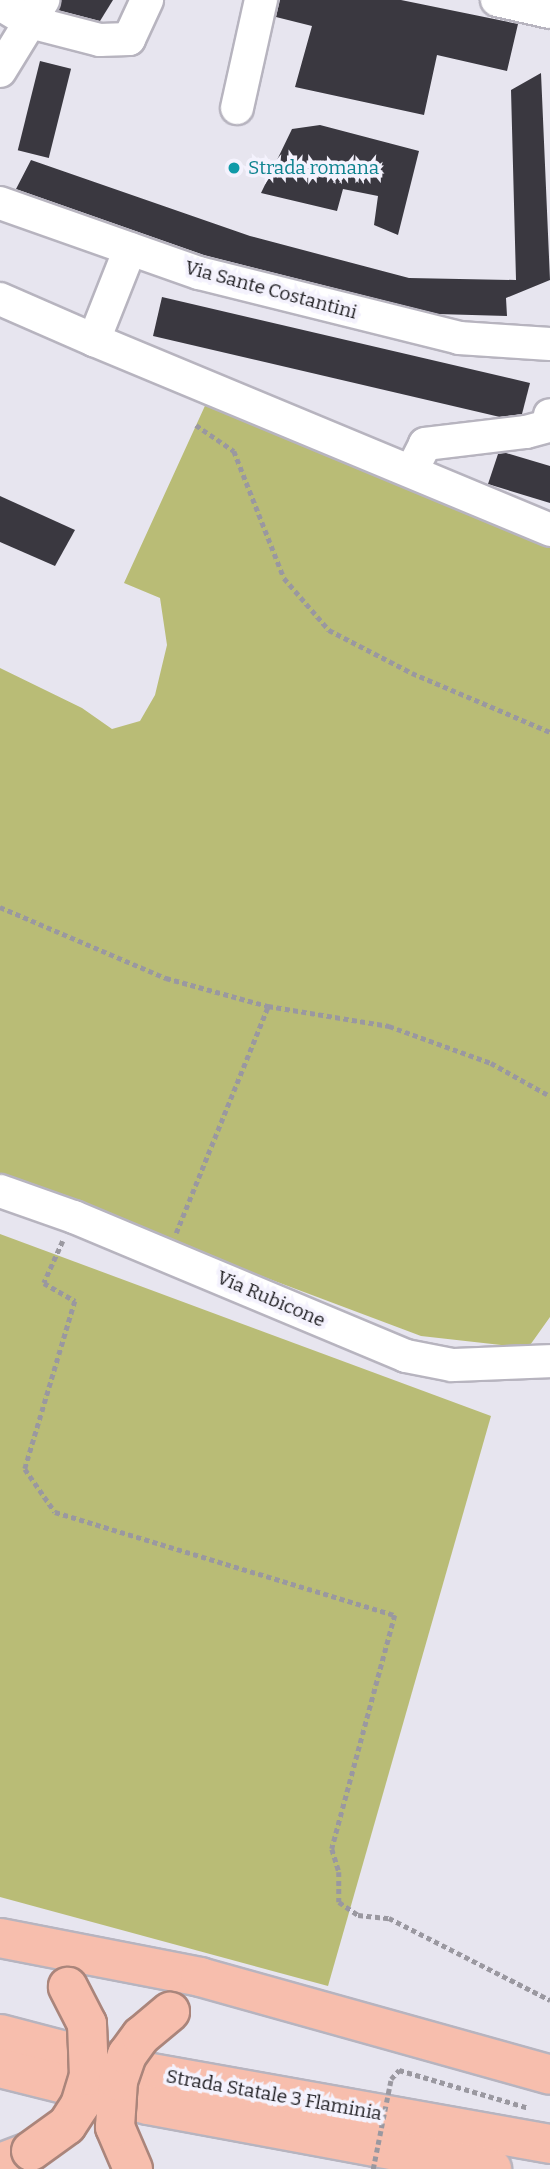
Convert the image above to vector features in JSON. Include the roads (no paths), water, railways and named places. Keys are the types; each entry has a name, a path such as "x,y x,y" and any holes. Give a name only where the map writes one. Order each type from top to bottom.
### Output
{"highway":[{"path":"0,1940 68,1987 88,2025 89,2076 80,2105 67,2125 15,2157"},
{"path":"0,1940 201,1978 550,2075"},
{"path":"132,2169 115,2127 118,2081 127,2055 141,2036 170,2012 202,2000 301,2005"},
{"name":"Strada Statale 3 Flaminia","path":"0,2034 146,2072 544,2127"},
{"name":"Strada Statale 3 Flaminia","path":"0,2068 148,2105 492,2169"}],"street":[{"path":"0,4 36,11 100,40 129,39 147,0"},
{"path":"237,108 261,0"},
{"path":"497,0 550,12"},
{"path":"0,71 36,11"},
{"name":"Via Sante Costantini","path":"0,203 199,273 459,338 550,344"},
{"path":"94,340 130,249"},
{"path":"0,299 550,530"},
{"path":"412,470 425,444 549,420"},
{"name":"Via Rubicone","path":"0,1191 74,1217 407,1356 452,1365 550,1362"}],"place":[{"name":"Strada romana","path":"234,168"}]}
